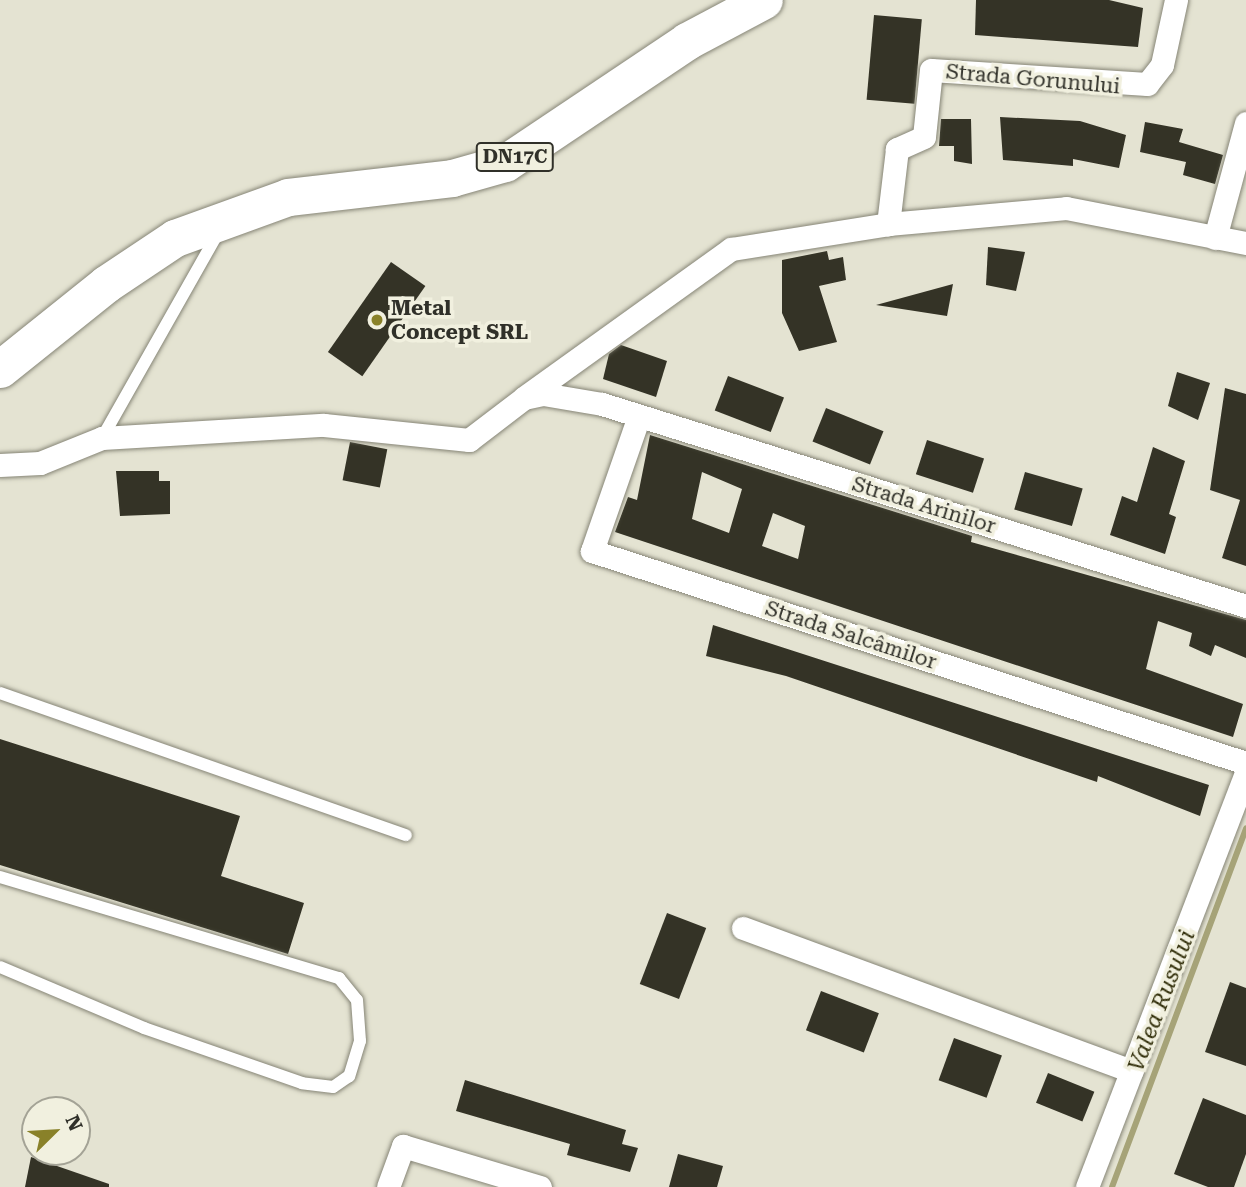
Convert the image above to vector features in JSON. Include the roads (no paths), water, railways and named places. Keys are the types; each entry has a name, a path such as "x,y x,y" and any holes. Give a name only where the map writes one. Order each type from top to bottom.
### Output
{"main road":[{"name":"DN17C","path":"0,369 118,276 175,238 228,215 288,197 453,178 505,163 687,41 764,0"}],"street":[{"name":"Strada Gorunului","path":"888,224 897,149 924,137 931,70 1147,84 1162,65 1176,0"},
{"path":"1215,237 1246,123"},
{"path":"0,465 59,458 102,438 324,425 469,440 732,249 888,224 1066,208 1246,243"},
{"name":"Strada Arinilor","path":"524,398 543,394 602,404 1246,606"},
{"name":"Strada Salcâmilor","path":"639,416 592,551 1246,763"},
{"path":"1087,1187 1246,773"},
{"path":"743,928 1132,1071"},
{"path":"388,1187 403,1146 540,1187"}],"lane":[{"path":"102,438 228,215"},
{"path":"0,692 406,835"},
{"path":"0,877 339,978 357,1000 360,1041 349,1076 333,1087 302,1083 144,1028 0,967"}],"waterway":[{"name":"Valea Rusului","path":"1112,1187 1246,828"}],"place":[{"name":"Metal Concept SRL","path":"377,320"}]}
